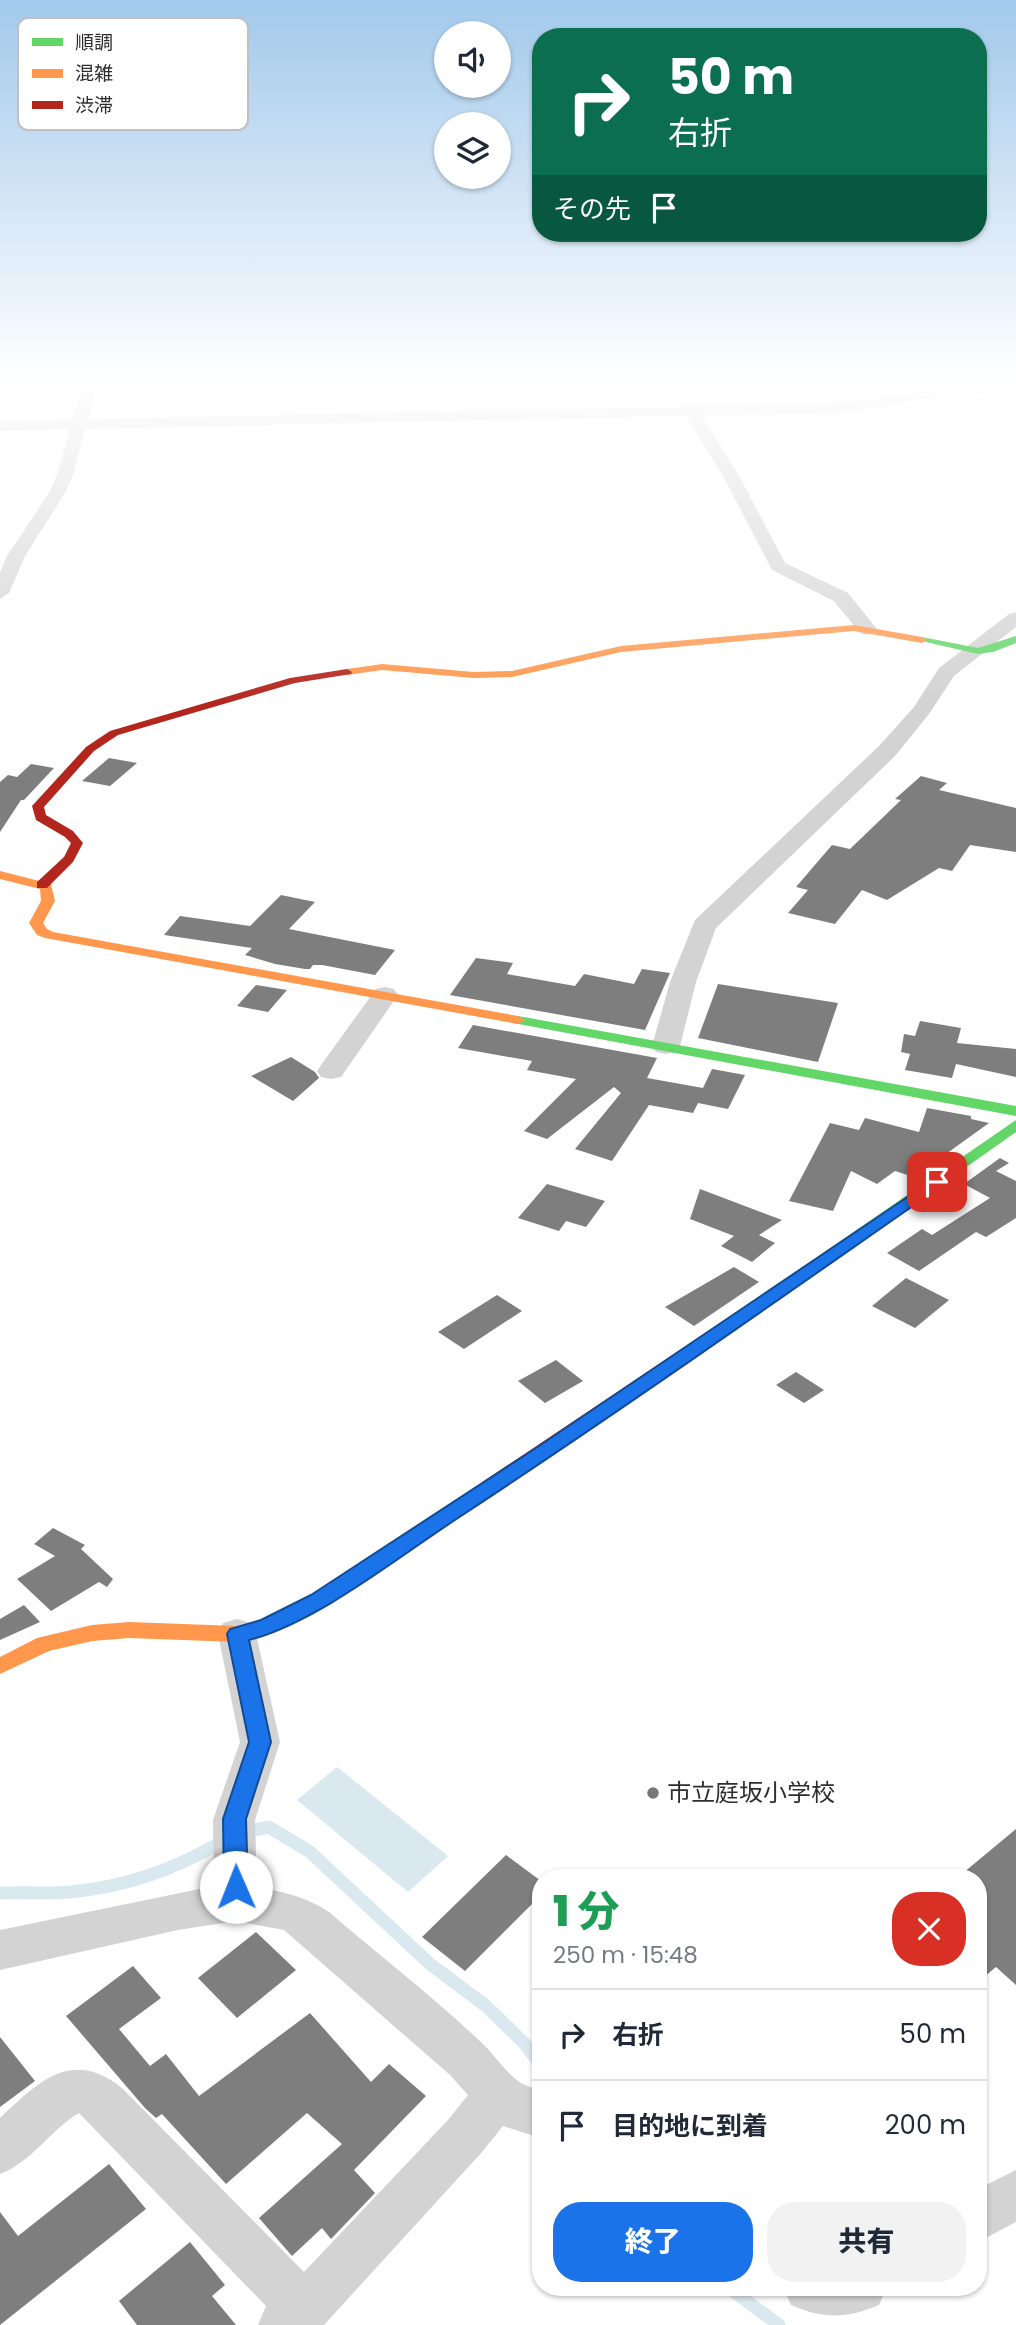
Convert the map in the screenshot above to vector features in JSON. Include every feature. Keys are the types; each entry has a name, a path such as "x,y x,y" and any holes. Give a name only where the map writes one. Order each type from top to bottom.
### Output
{"street":[{"path":"0,593 16,556 59,488"},
{"path":"737,488 778,566 841,597 867,629"},
{"path":"666,1046 683,982 704,925 887,751 922,710 946,672 1016,618"},
{"path":"42,885 69,859 76,843 69,834 40,817 38,806 90,749 124,729 285,682 335,672 391,667 474,675 512,674 621,649 867,629 971,651 989,650 1016,639"},
{"path":"0,875 42,885 47,889 50,896 36,921 37,928 42,932 1016,1111"},
{"path":"331,1071 385,995"},
{"path":"0,1666 44,1644 92,1633 129,1630 237,1634 267,1627 318,1600 543,1452 878,1224 1016,1125"},
{"path":"236,1887 234,1819 260,1742 237,1634"},
{"path":"0,1951 178,1911 236,1887 294,1913 313,1926 519,2103 465,2136 294,2316 105,2104 86,2091 73,2091 60,2096 0,2151"},
{"path":"987,2212 1016,2194"}],"shaded area":[{"path":"337,1767 448,1856 408,1892 297,1800"}],"building":[{"path":"109,758 137,763 110,786 82,781"},
{"path":"31,764 54,768 21,800 0,832 0,782 8,775 17,777"},
{"path":"921,776 947,783 939,790 1016,808 1016,852 970,845 952,871 939,868 887,900 862,890 835,924 788,913 808,890 796,887 832,845 850,849 901,800 895,799"},
{"path":"281,895 315,902 289,929 395,950 375,975 322,965 305,969 275,964 245,955 252,948 164,935 180,916 250,926"},
{"path":"476,958 513,963 507,974 575,986 584,974 634,984 642,969 670,973 645,1030 450,995"},
{"path":"718,984 838,1003 818,1062 698,1038"},
{"path":"256,985 287,990 268,1012 237,1006"},
{"path":"920,1021 961,1028 957,1043 1016,1049 1016,1077 956,1064 952,1078 905,1070 910,1054 901,1052 904,1034 915,1036"},
{"path":"473,1025 657,1058 647,1078 703,1088 712,1069 745,1075 728,1109 698,1103 693,1113 649,1105 612,1161 575,1149 621,1093 614,1087 547,1139 524,1131 576,1079 527,1070 532,1061 458,1048"},
{"path":"291,1057 315,1072 319,1078 293,1101 251,1076"},
{"path":"927,1108 971,1116 971,1119 989,1123 914,1177 895,1171 877,1184 851,1171 833,1211 789,1201 830,1123 859,1130 865,1118 919,1132"},
{"path":"1000,1158 1009,1163 996,1171 1016,1181 1016,1218 986,1237 976,1232 919,1271 887,1253 922,1229 932,1235 990,1198 964,1184"},
{"path":"547,1184 605,1201 586,1227 566,1221 559,1231 518,1218"},
{"path":"700,1189 782,1220 759,1235 775,1243 752,1262 721,1246 734,1236 690,1219"},
{"path":"734,1267 759,1282 694,1326 665,1307"},
{"path":"906,1278 949,1300 915,1328 872,1306"},
{"path":"497,1295 522,1311 464,1349 438,1332"},
{"path":"556,1360 583,1381 545,1403 518,1381"},
{"path":"796,1372 824,1390 804,1403 776,1385"},
{"path":"53,1528 85,1545 81,1549 113,1579 107,1587 99,1582 51,1611 17,1579 55,1556 34,1544"},
{"path":"24,1605 40,1622 0,1640 0,1619"},
{"path":"1016,1829 1016,1985 996,1967 987,1974 987,1869 968,1869"},
{"path":"506,1855 532,1874 532,1904 465,1971 422,1937"},
{"path":"256,1932 296,1970 237,2018 198,1978"},
{"path":"133,1966 161,1998 119,2029 150,2066 166,2054 199,2096 310,2013 371,2082 389,2064 426,2096 354,2170 375,2193 331,2239 322,2228 292,2256 259,2218 342,2144 307,2113 226,2184 162,2114 156,2118 145,2108 66,2016"},
{"path":"0,2037 35,2081 0,2107"},
{"path":"109,2164 146,2209 0,2325 0,2212 18,2236"},
{"path":"190,2242 225,2285 212,2296 236,2325 137,2325 119,2301"}],"waterway":[{"path":"245,1832 269,1827 310,1852 430,1964 486,2006 532,2053"},
{"path":"0,1893 61,1893 110,1886 168,1868 223,1841"},
{"path":"740,2296 779,2325"}],"traffic: fast":[{"path":"922,640 978,651 989,650 1016,639"},
{"path":"518,1020 1016,1111"},
{"path":"768,1299 1016,1125"}],"traffic: slow":[{"path":"347,672 382,667 474,675 512,674 621,649 854,628 922,640"},
{"path":"0,875 46,887 48,901 36,923 42,932 50,935 518,1020"},
{"path":"0,1666 44,1644 92,1633 129,1630 237,1634 267,1627 318,1600 491,1486"}],"traffic: jam":[{"path":"42,885 69,859 77,843 69,834 40,817 38,806 90,749 114,733 294,680 347,672"},
{"path":"491,1486 768,1299"}],"place":[{"name":"市立庭坂小学校","path":"653,1793"}],"route":[{"path":"236,1887 234,1819 260,1742 237,1634 267,1627 318,1600 543,1452 937,1182"}]}
